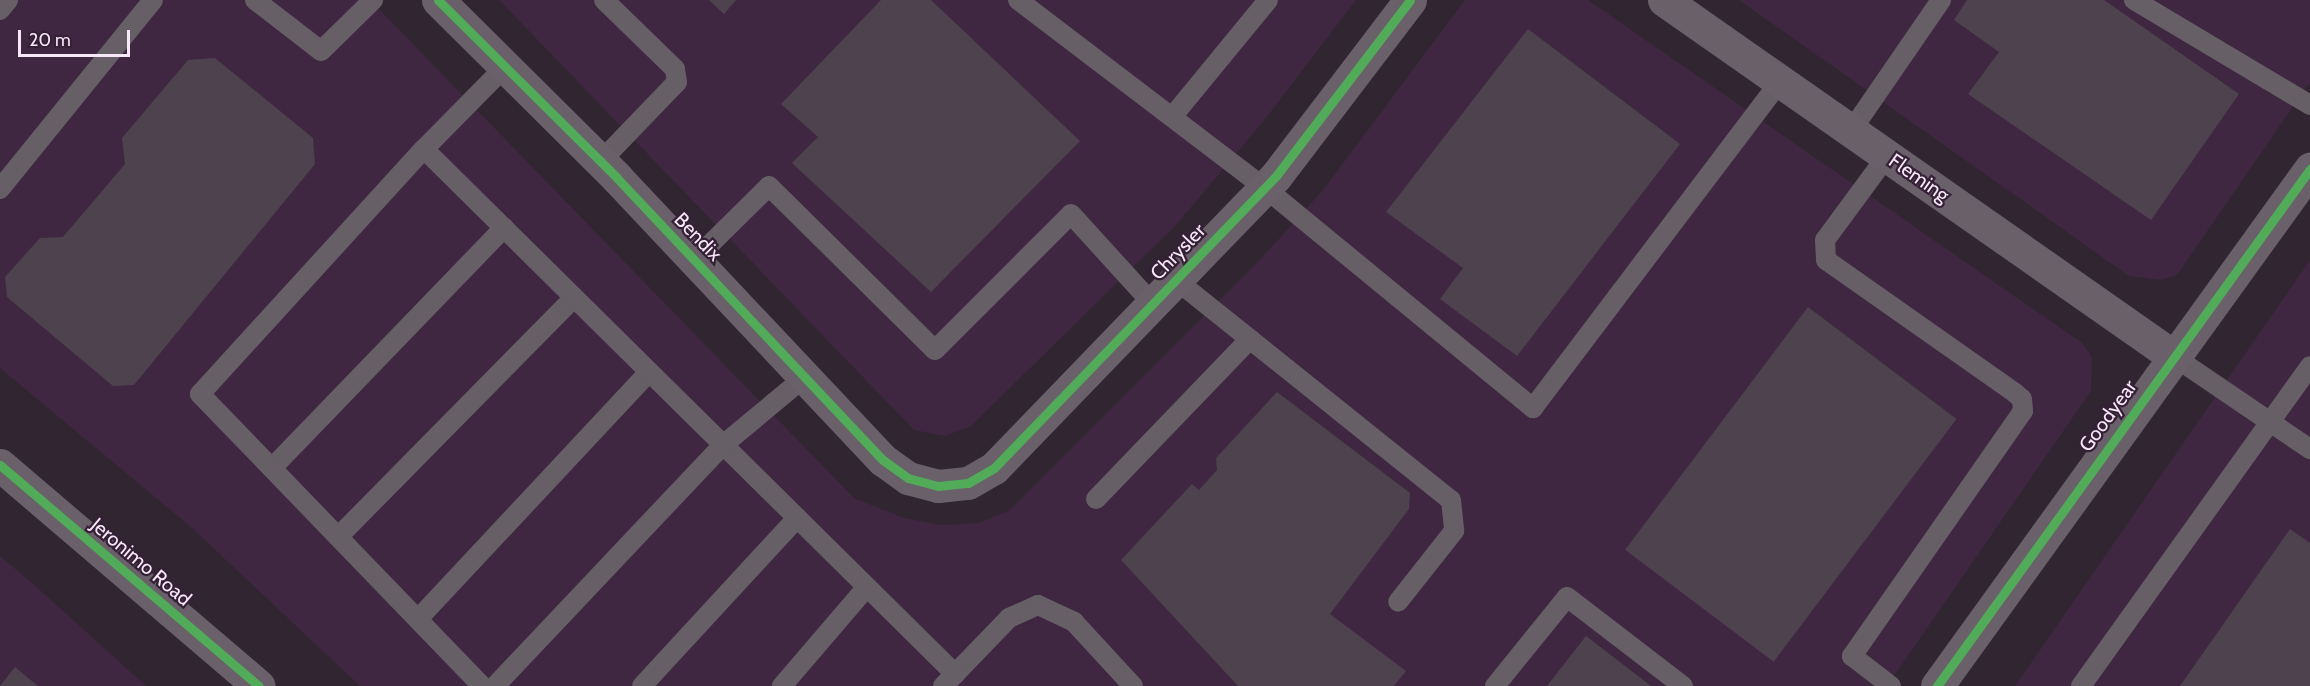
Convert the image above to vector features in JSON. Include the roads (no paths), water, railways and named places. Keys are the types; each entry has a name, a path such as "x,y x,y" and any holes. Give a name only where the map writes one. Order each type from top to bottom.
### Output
{"street":[{"name":"Bendix","path":"438,0 600,162 883,460 908,478 938,486"},
{"name":"Chrysler","path":"938,486 968,483 994,468 1265,188 1410,0"},
{"name":"Fleming","path":"1664,0 2173,356"},
{"name":"Goodyear","path":"1937,686 2310,169"},
{"name":"Jeronimo Road","path":"0,465 259,686"}],"lane":[{"path":"0,10 8,0"},
{"path":"0,189 153,0"},
{"path":"255,0 321,51 373,0"},
{"path":"600,162 678,82 675,69 604,0"},
{"path":"1018,0 1265,188 1533,408 1780,81"},
{"path":"1172,117 1268,0"},
{"path":"1851,131 1941,0"},
{"path":"2134,0 2310,105"},
{"path":"482,686 200,394 424,149 505,67"},
{"path":"424,149 867,587 949,680 1009,618 1038,605 1074,622 1133,686"},
{"path":"1887,156 1825,240 1826,260 2015,393 2023,411 1852,656 1891,686"},
{"path":"694,260 769,186 935,350 1071,214 1153,304"},
{"path":"272,468 504,228"},
{"path":"1176,280 1451,500 1454,531 1398,602"},
{"path":"338,537 574,298"},
{"path":"1095,499 1250,339"},
{"path":"2173,356 2310,449"},
{"path":"2081,686 2310,366"},
{"path":"418,619 649,372"},
{"path":"495,686 723,445 805,377"},
{"path":"642,686 797,518"},
{"path":"782,686 867,587"},
{"path":"1495,686 1567,597 1683,686"}]}
